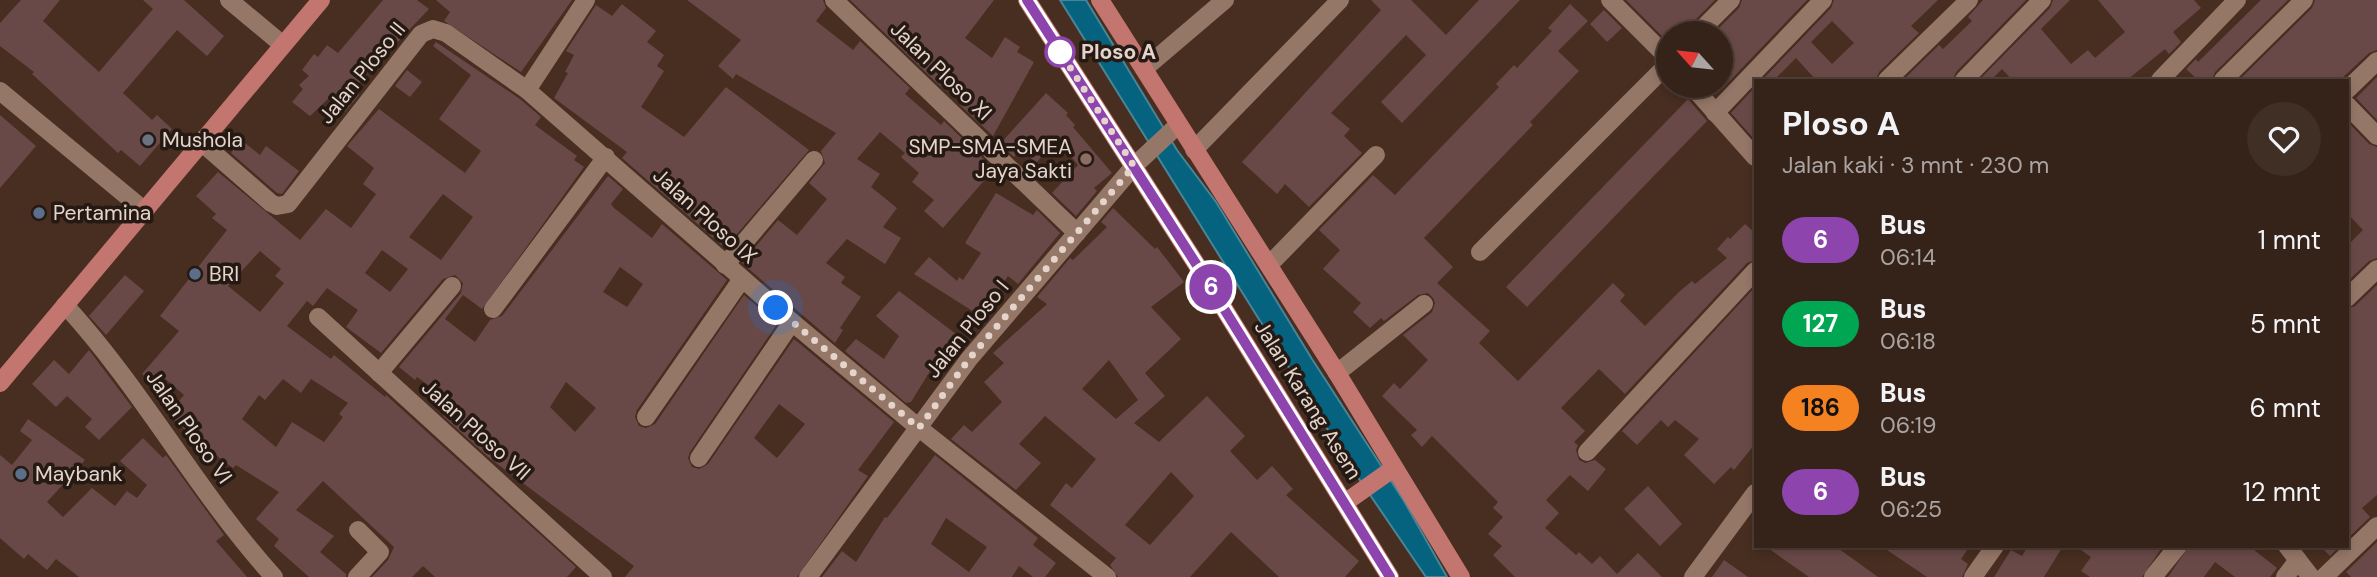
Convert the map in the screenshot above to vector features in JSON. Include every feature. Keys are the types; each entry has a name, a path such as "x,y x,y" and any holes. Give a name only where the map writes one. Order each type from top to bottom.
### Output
{"main road":[{"path":"0,383 321,0"},
{"name":"Jalan Karang Asem","path":"1027,0 1138,163 1347,501 1390,577"},
{"name":"Jalan Karang Asem","path":"1105,2 1176,127 1269,265 1392,470 1461,577"},
{"path":"1347,501 1392,470"}],"street":[{"path":"229,0 283,45"},
{"path":"527,90 586,0"},
{"name":"Jalan Ploso XI","path":"834,0 1077,233"},
{"path":"1144,69 1225,0"},
{"path":"1194,150 1340,0"},
{"path":"1610,0 1656,46"},
{"path":"1710,21 1731,0"},
{"path":"1715,113 1823,0"},
{"path":"1888,79 1969,0"},
{"path":"1965,79 2042,0"},
{"path":"2161,79 2237,0"},
{"path":"2224,79 2304,0"},
{"name":"Jalan Ploso II","path":"201,142 271,203 277,206 288,204 416,39 430,29 454,37 527,90"},
{"path":"2349,88 2377,61"},
{"path":"1480,251 1656,76"},
{"name":"Jalan Ploso IX","path":"527,90 606,157 724,265 919,428 1107,577"},
{"path":"0,91 145,211"},
{"path":"1702,98 1754,156"},
{"path":"2349,107 2377,136"},
{"name":"Jalan Ploso I","path":"808,577 969,359 1138,163 1176,127"},
{"path":"1269,265 1376,155"},
{"path":"493,309 606,157"},
{"path":"724,265 814,160"},
{"path":"2349,296 2377,269"},
{"path":"1587,452 1754,272"},
{"path":"646,417 743,279"},
{"path":"379,373 452,286"},
{"path":"1336,373 1424,304"},
{"name":"Jalan Ploso VI","path":"65,305 120,369 223,516 274,577"},
{"name":"Jalan Ploso VII","path":"318,317 603,577"},
{"path":"699,458 792,322"},
{"path":"1693,577 1754,494"},
{"path":"2324,577 2377,526"},
{"path":"357,577 380,552 359,530"},
{"path":"1973,577 1994,548"},
{"path":"2153,577 2176,548"},
{"path":"2285,577 2292,553"},
{"path":"2292,553 2311,577"}],"water":[{"path":"1060,0 1086,0 1177,150 1216,202 1312,359 1404,501 1447,577 1426,577 1351,467"}],"building":[{"path":"21,0 60,0 43,21 99,72 153,9 143,0 184,0 224,36 207,56 177,30 123,93 152,120 157,115 172,129 140,166 121,150 118,153 32,74 34,72 0,46 0,23"},
{"path":"383,0 417,0 429,9 353,89 359,95 345,112 329,98 310,116 292,102 303,89 299,85 309,76 302,70 314,54 318,57 327,45 338,53"},
{"path":"436,0 572,0 521,72 444,21 450,12"},
{"path":"687,0 823,0 826,8 816,21 853,50 860,41 910,88 905,94 941,125 944,121 994,169 943,228 924,211 934,200 912,182 919,173 901,157 905,153 880,132 857,159 880,174 871,187 897,208 883,227 901,238 885,264 847,239 826,263 845,277 841,283 861,297 840,328 843,330 835,343 742,263 778,220 797,235 827,199 809,183 825,163 821,151 836,133 736,74 733,79 718,66 741,40"},
{"path":"850,0 994,0 965,38 992,58 1005,37 1020,47 1017,52 1034,62 993,136 960,105 962,102 938,84"},
{"path":"1371,0 1411,0 1446,35 1479,0 1520,0 1402,123 1381,102 1426,55 1406,35 1331,113 1350,129 1344,136 1362,153 1309,207 1285,184 1277,194 1242,162 1381,10"},
{"path":"1626,0 1715,0 1694,21 1656,21 1656,30"},
{"path":"1742,0 1807,0 1733,77 1733,21 1726,21 1739,8"},
{"path":"1834,0 1938,0 1911,26 1919,33 1879,72 1876,79 1815,79 1796,58 1775,79 1763,79 1831,8","holes":["1832,21 1854,43 1832,64 1811,42"]},
{"path":"1983,0 2026,0 1956,72 1953,79 1904,79 1939,45 1943,49 1972,21 1968,17"},
{"path":"2053,0 2070,0 2041,29 2071,64 2088,50 2095,58 2125,32 2098,0 2194,0 2201,8 2173,32 2181,42 2169,54 2165,49 2128,79 2011,79 2002,69 1992,79 1980,79 2050,8"},
{"path":"2261,0 2288,0 2215,72 2212,79 2197,79 2186,69 2196,59 2198,62"},
{"path":"2315,0 2377,0 2377,50 2369,53 2341,79 2244,79 2242,77 2312,8"},
{"path":"622,4 656,31 647,42 664,55 657,66 664,71 641,107 684,137 726,87 809,150 725,248 622,158 627,152 554,98 568,73 565,72 574,55 566,51 596,5 612,16"},
{"path":"1570,4 1588,21 1558,51 1579,71 1530,122 1533,125 1424,238 1453,267 1437,283 1490,331 1479,343 1518,381 1613,283 1625,295 1620,301 1645,326 1692,281 1695,284 1727,258 1717,249 1728,237 1730,239 1745,224 1754,232 1754,260 1747,263 1625,394 1599,369 1561,408 1585,431 1574,442 1578,445 1576,450 1579,460 1585,463 1595,460 1606,469 1588,491 1570,475 1546,500 1559,513 1545,528 1576,555 1579,552 1592,564 1600,556 1617,574 1638,553 1662,577 1515,577 1493,555 1502,546 1488,534 1503,517 1493,508 1498,502 1432,436 1422,447 1411,435 1417,430 1382,396 1394,383 1400,389 1428,360 1403,335 1432,312 1435,303 1433,298 1428,293 1418,295 1384,321 1381,318 1370,328 1353,312 1361,303 1323,269 1340,250 1319,230 1373,175 1395,195 1499,87 1496,84 1514,65 1517,68 1552,31 1548,28"},
{"path":"1604,10 1622,28 1607,42 1590,24"},
{"path":"436,42 520,99 541,117 535,125 577,156 574,160 584,167 482,309 463,295 445,319 475,342 490,320 502,316 608,176 623,189 611,204 614,208 652,238 662,224 727,280 637,410 635,417 639,426 646,428 655,424 744,295 777,324 690,452 688,458 692,467 699,469 708,464 794,339 894,422 858,470 868,476 797,577 625,577 634,566 488,457 443,416 454,404 399,367 461,293 463,283 455,275 443,279 381,353 346,327 358,310 327,288 313,306 307,301 287,326 331,359 334,355 385,397 386,395 576,567 567,577 435,577 423,566 412,577 372,577 388,560 394,547 323,481 296,510 334,536 320,552 346,574 346,577 309,577 274,546 279,539 256,519 279,492 236,465 233,468 198,442 168,414 184,395 162,376 155,385 142,374 179,331 160,316 227,230 212,218 216,214 196,196 218,172 300,240 326,209 351,228 376,194 363,184 374,168 347,146 379,109 465,173 481,151 439,119 471,75 433,46","holes":["443,194 473,217 441,260 409,237","382,250 408,269 390,292 365,273","260,251 281,269 275,276 284,283 260,312 228,286","620,267 643,284 627,307 603,292","283,379 301,393 311,379 348,403 339,414 343,417 324,442 292,422 276,447 242,419 259,395 265,400","566,382 596,408 575,432 550,407","779,404 805,424 777,458 754,438"]},
{"path":"407,70 422,82 410,97 395,86"},
{"path":"2377,77 2377,120 2356,98"},
{"path":"1754,88 1754,139 1731,113"},
{"path":"1046,93 1068,113 1066,115 1075,125 1073,127 1112,173 1094,188 1097,191 1076,216 1052,193 1078,165 1057,140 1036,163 1021,149 1014,157 1000,144"},
{"path":"1688,99 1707,121 1527,307 1506,287"},
{"path":"0,115 36,146 0,188"},
{"path":"2349,123 2369,144 2377,147 2377,258 2369,261 2349,280 2349,244 2363,230 2349,215"},
{"path":"241,140 260,155 266,146 299,171 282,194 277,193 231,153"},
{"path":"996,193 1033,215 1037,210 1060,233 1018,284 1008,276 982,317 914,274 929,257 957,281 959,277 963,280 981,253 965,243"},
{"path":"1113,208 1155,249 1157,247 1184,282 1151,307 1181,339 1145,373 1165,396 1134,423 1159,442 1207,396 1245,436 1230,451 1257,480 1272,466 1293,489 1286,495 1359,561 1345,577 1279,577 1231,532 1190,577 1118,577 1110,565 1116,558 1050,505 1066,483 1072,488 1096,459 1045,416 1019,444 1041,463 1016,490 951,439 964,425 972,432 1002,402 984,382 1004,363 993,353 1047,304 1037,297 1070,258 1073,260 1107,227 1101,222","holes":["1109,360 1138,400 1116,419 1082,389","1171,472 1194,496 1150,545 1125,525"]},
{"path":"125,275 144,291 106,335 89,316"},
{"path":"2377,285 2377,495 2362,508 2370,517 2349,537 2349,308 2355,306"},
{"path":"1754,288 1754,445 1734,470 1731,467 1714,484 1684,455 1699,439 1675,420 1668,427 1661,420 1637,445 1622,431"},
{"path":"899,291 968,343 957,356 950,351 939,365 935,363 911,402 906,403 845,351 856,339 884,359 899,336 876,316"},
{"path":"89,350 132,407 99,440 85,427 92,419 67,396 56,407 32,384 54,360 69,374"},
{"path":"28,419 85,460 47,502 63,517 92,488 115,506 127,491 137,498 147,485 120,461 143,438 163,458 166,455 224,535 216,541 247,577 79,577 56,559 47,570 28,554 24,559 0,538 0,455 12,465 32,440 20,431"},
{"path":"935,455 1038,538 1033,545 1056,563 1045,577 1033,577 1019,566 1012,577 822,577 842,551 856,562 885,517 887,518","holes":["946,518 987,547 969,572 931,544"]},
{"path":"1648,486 1682,524 1660,546 1624,509"},
{"path":"2377,542 2377,577 2351,577 2346,572"},
{"path":"1768,548 1838,548 1878,577 1809,577"},
{"path":"1884,548 1969,548 1961,559 1968,564 1962,577 1927,577"},
{"path":"2027,548 2062,548 2044,577 1994,577 2011,550 2022,556"},
{"path":"2078,548 2162,548 2142,577 2090,577 2081,571 2091,557"},
{"path":"2188,548 2252,548 2277,568 2270,577 2235,577 2215,562 2204,577 2168,577"},
{"path":"2322,548 2338,548 2330,556"},
{"path":"1724,560 1748,577 1712,577"}],"bus line":[{"name":"6","path":"1027,0 1346,502 1390,577"}],"place":[{"name":"Ploso A","path":"1060,52"},
{"name":"Mushola","path":"148,140"},
{"name":"SMP-SMA-SMEA Jaya Sakti","path":"1086,159"},
{"name":"Pertamina","path":"39,213"},
{"name":"BRI","path":"195,274"},
{"name":"Maybank","path":"21,474"}],"route":[{"path":"776,308 919,428 969,359 1134,166 1060,52"}]}
